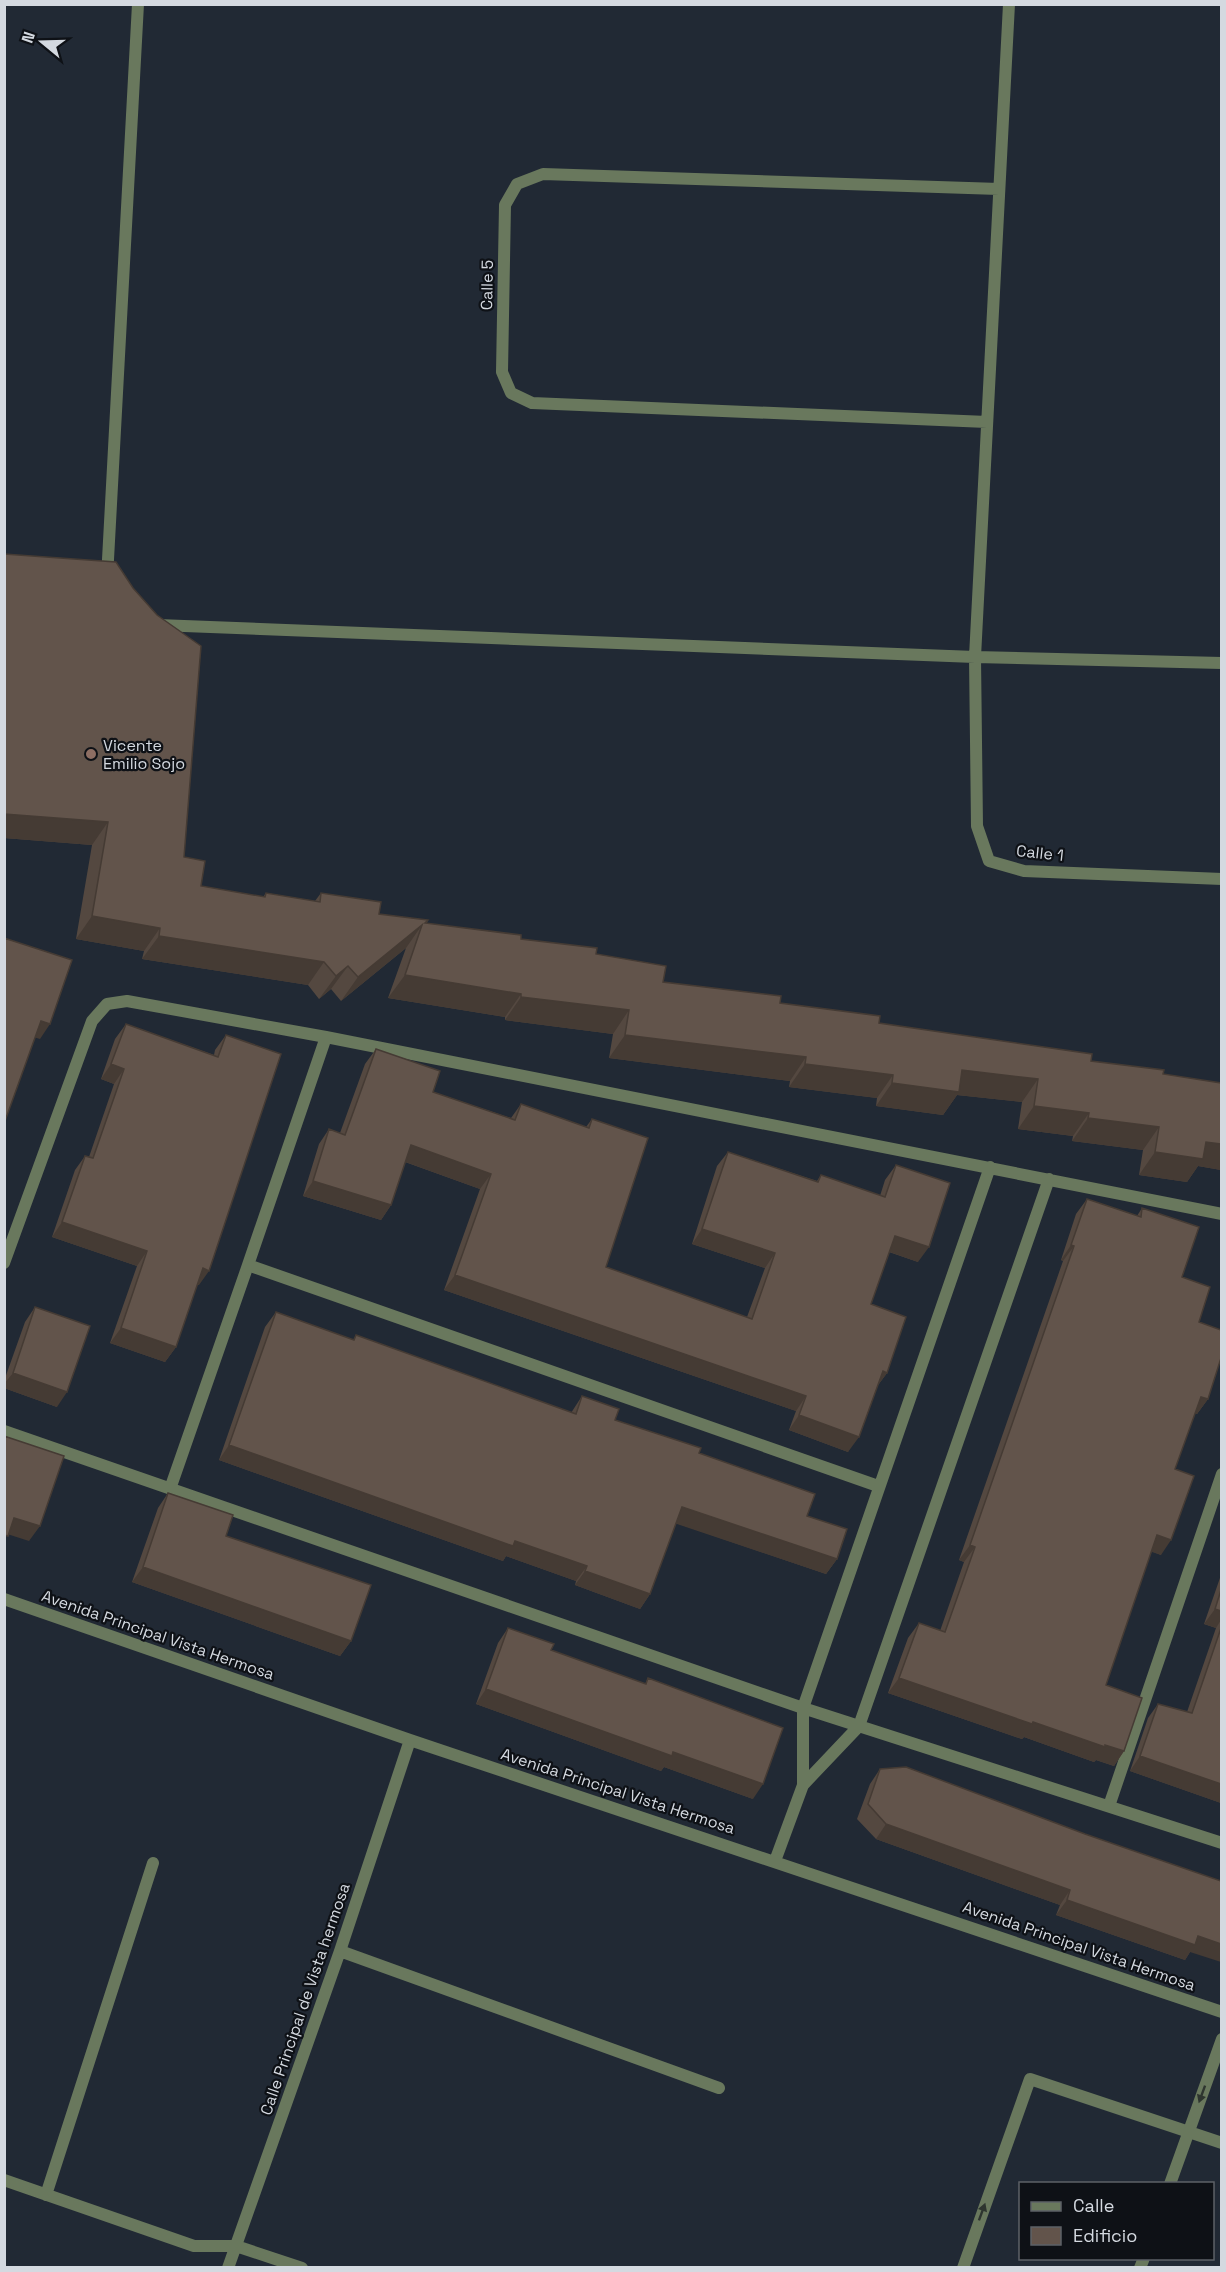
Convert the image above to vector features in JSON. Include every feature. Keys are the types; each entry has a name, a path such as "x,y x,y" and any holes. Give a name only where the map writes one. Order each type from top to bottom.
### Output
{"street":[{"path":"115,591 105,576 138,4"},
{"path":"975,657 1009,4"},
{"name":"Calle 5","path":"987,422 532,403 511,393 502,372 505,205 517,184 543,174 999,189"},
{"path":"142,616 160,626 975,657 1221,663"},
{"name":"Calle 1","path":"975,657 977,826 989,861 1024,871 1221,879"},
{"path":"4,1263 92,1021 107,1004 127,1001 326,1037 1221,1214"},
{"path":"170,1489 326,1037"},
{"path":"776,1861 803,1785 803,1708 990,1167"},
{"path":"803,1785 859,1726 1049,1179"},
{"path":"248,1265 878,1486"},
{"path":"4,1431 803,1708 1221,1843"},
{"path":"1109,1806 1221,1474"},
{"name":"Avenida Principal Vista Hermosa","path":"4,1599 410,1740 1221,2012"},
{"name":"Calle Principal de Vista hermosa","path":"228,2268 340,1951 410,1740"},
{"path":"46,2195 153,1863"},
{"path":"340,1951 719,2088"},
{"path":"1171,2182 1221,2039"},
{"path":"963,2268 1030,2079 1221,2143"},
{"path":"4,2180 194,2246 236,2246 302,2268"}],"building":[{"path":"4,554 116,562 133,588 157,615 201,646 184,857 205,861 201,886 265,897 266,893 320,902 321,893 381,902 379,914 428,920 425,923 521,935 521,939 597,948 596,954 666,966 663,982 781,996 780,1003 880,1016 879,1023 1092,1054 1091,1061 1164,1070 1163,1074 1221,1083 1221,1144 1206,1142 1203,1159 1155,1152 1159,1127 1088,1118 1089,1113 1034,1106 1038,1079 962,1070 959,1092 892,1083 893,1075 805,1064 806,1057 625,1035 629,1010 521,997 521,994 405,975 422,925 358,977 348,966 336,976 324,962 159,936 160,928 92,916 108,822 4,814"},
{"path":"4,938 72,960 50,1024 41,1021 5,1121"},
{"path":"126,1024 218,1057 226,1035 281,1054 209,1271 203,1268 176,1347 121,1328 147,1251 62,1222 85,1156 93,1158 124,1069 111,1064"},
{"path":"376,1049 440,1071 433,1092 515,1120 521,1104 589,1128 592,1119 648,1138 606,1267 752,1319 775,1253 702,1229 728,1152 818,1182 821,1175 885,1197 896,1165 950,1183 929,1247 895,1236 871,1304 906,1317 887,1373 883,1371 859,1437 799,1415 806,1396 455,1275 491,1174 411,1145 391,1205 313,1181 329,1129 345,1135"},
{"path":"1087,1199 1141,1217 1142,1208 1199,1227 1182,1277 1210,1287 1199,1322 1221,1330 1221,1358 1208,1399 1201,1397 1175,1469 1194,1476 1171,1540 1157,1535 1106,1685 1142,1698 1124,1751 1105,1745 1105,1747 1033,1722 1032,1724 899,1678 919,1623 945,1632 975,1547 970,1545 1074,1246 1071,1245"},
{"path":"35,1307 90,1326 67,1392 13,1373"},
{"path":"276,1312 354,1340 356,1335 576,1414 582,1396 619,1409 615,1420 701,1448 699,1453 815,1494 807,1516 847,1529 837,1559 682,1507 650,1594 585,1571 587,1566 515,1541 513,1546 229,1445"},
{"path":"4,1436 64,1456 40,1526 14,1518 8,1536 4,1535"},
{"path":"168,1493 233,1515 226,1536 371,1585 351,1641 143,1567"},
{"path":"1221,1590 1221,1611 1215,1609"},
{"path":"508,1628 554,1644 551,1650 646,1684 648,1678 783,1728 763,1784 673,1752 672,1756 486,1689"},
{"path":"1221,1628 1221,1784 1140,1756 1158,1704 1192,1713"},
{"path":"906,1767 1085,1834 1221,1881 1221,1944 1198,1936 1195,1945 1067,1900 1070,1890 886,1824 868,1804 880,1769"}],"place":[{"name":"Vicente Emilio Sojo","path":"91,754"}]}
